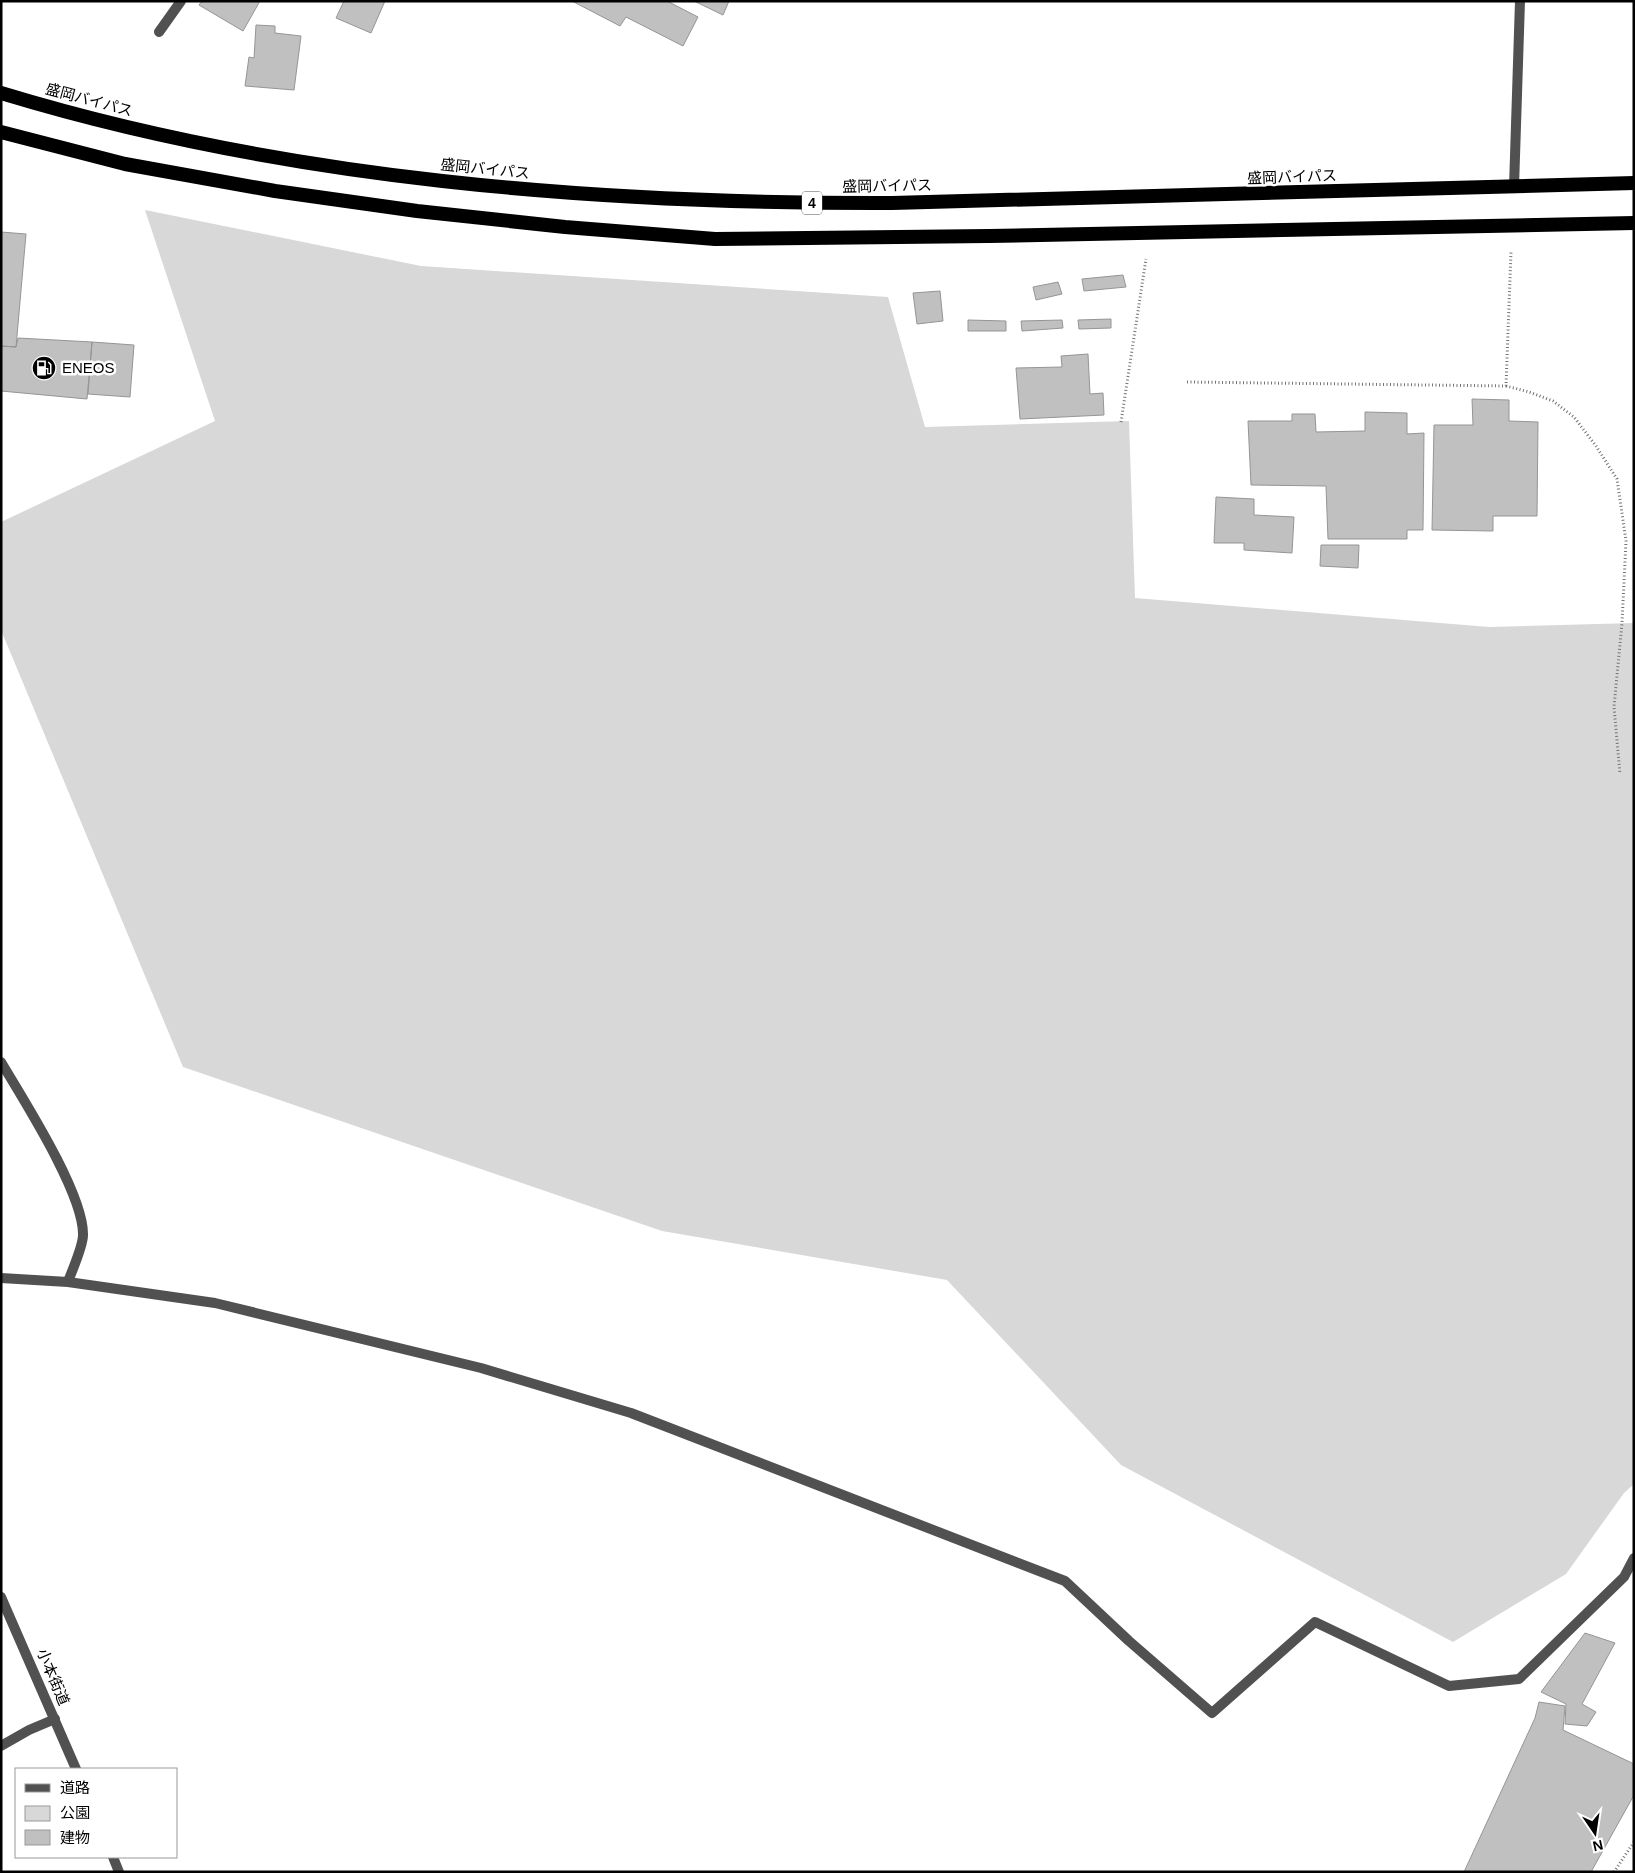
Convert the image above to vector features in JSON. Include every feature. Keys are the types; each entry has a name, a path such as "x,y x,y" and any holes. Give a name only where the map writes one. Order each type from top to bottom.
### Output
{"highway":[{"name":"盛岡バイパス","path":"1,93 117,126 255,153 466,185 626,197 806,203 883,203 1634,183"},
{"path":"1,132 125,164 275,191 417,211 566,227 715,239 1150,233 1634,223"}],"street":[{"path":"160,32 180,1"},
{"path":"1514,187 1520,1"},
{"path":"1,1062 67,1180 79,1209 83,1236 68,1282"},
{"path":"1,1278 68,1282 215,1303 481,1368 631,1413 1066,1581 1129,1641 1212,1713 1315,1622 1449,1686 1519,1679 1624,1577 1634,1558"},
{"name":"小本街道","path":"1,1597 76,1768"},
{"path":"1,1746 29,1730 55,1719"},
{"path":"113,1858 119,1872"}],"path":[{"path":"1121,422 1150,233"},
{"path":"1506,386 1511,248"},
{"path":"1187,382 1506,386 1553,401 1574,417 1596,446 1617,480 1626,542 1614,707 1620,774"},
{"path":"1614,1872 1634,1842"}],"green space":[{"path":"145,210 421,266 888,297 925,427 1129,421 1135,598 1489,627 1634,623 1634,1484 1624,1493 1566,1574 1453,1642 1121,1465 947,1280 662,1231 183,1067 1,630 1,522 215,421"}],"building":[{"path":"202,1 260,1 243,31 199,5"},
{"path":"344,1 385,1 371,33 336,18"},
{"path":"572,1 667,1 698,17 683,46 626,17 620,26"},
{"path":"694,1 729,1 723,15"},
{"path":"256,25 275,26 275,33 301,36 294,90 245,86 249,57 254,58"},
{"path":"1,232 26,234 16,347 1,346"},
{"path":"1123,275 1126,287 1084,291 1082,279"},
{"path":"1058,282 1062,294 1036,300 1033,287"},
{"path":"940,291 943,321 917,324 913,293"},
{"path":"1111,319 1111,328 1079,329 1078,320"},
{"path":"968,320 1006,321 1006,331 968,331"},
{"path":"1062,320 1063,328 1022,331 1021,321"},
{"path":"18,338 92,342 87,399 1,391 1,346 16,347"},
{"path":"92,342 134,345 130,397 88,394"},
{"path":"1088,354 1090,394 1103,393 1104,415 1020,419 1016,368 1062,367 1061,356"},
{"path":"1472,399 1509,400 1509,421 1538,422 1537,516 1493,516 1493,531 1432,530 1434,425 1473,425"},
{"path":"1365,412 1407,413 1407,434 1424,433 1423,530 1407,530 1407,539 1328,539 1326,486 1251,485 1248,421 1292,421 1292,414 1315,414 1316,432 1365,431"},
{"path":"1216,497 1254,499 1254,515 1294,517 1292,553 1244,550 1244,543 1214,543"},
{"path":"1321,545 1359,545 1358,568 1320,566"},
{"path":"1585,1633 1615,1643 1582,1704 1596,1712 1587,1726 1565,1724 1566,1704 1541,1692"},
{"path":"1539,1702 1565,1706 1563,1730 1634,1764 1634,1795 1591,1872 1464,1872 1535,1718"}],"place":[{"name":"ENEOS","path":"44,368"}]}
